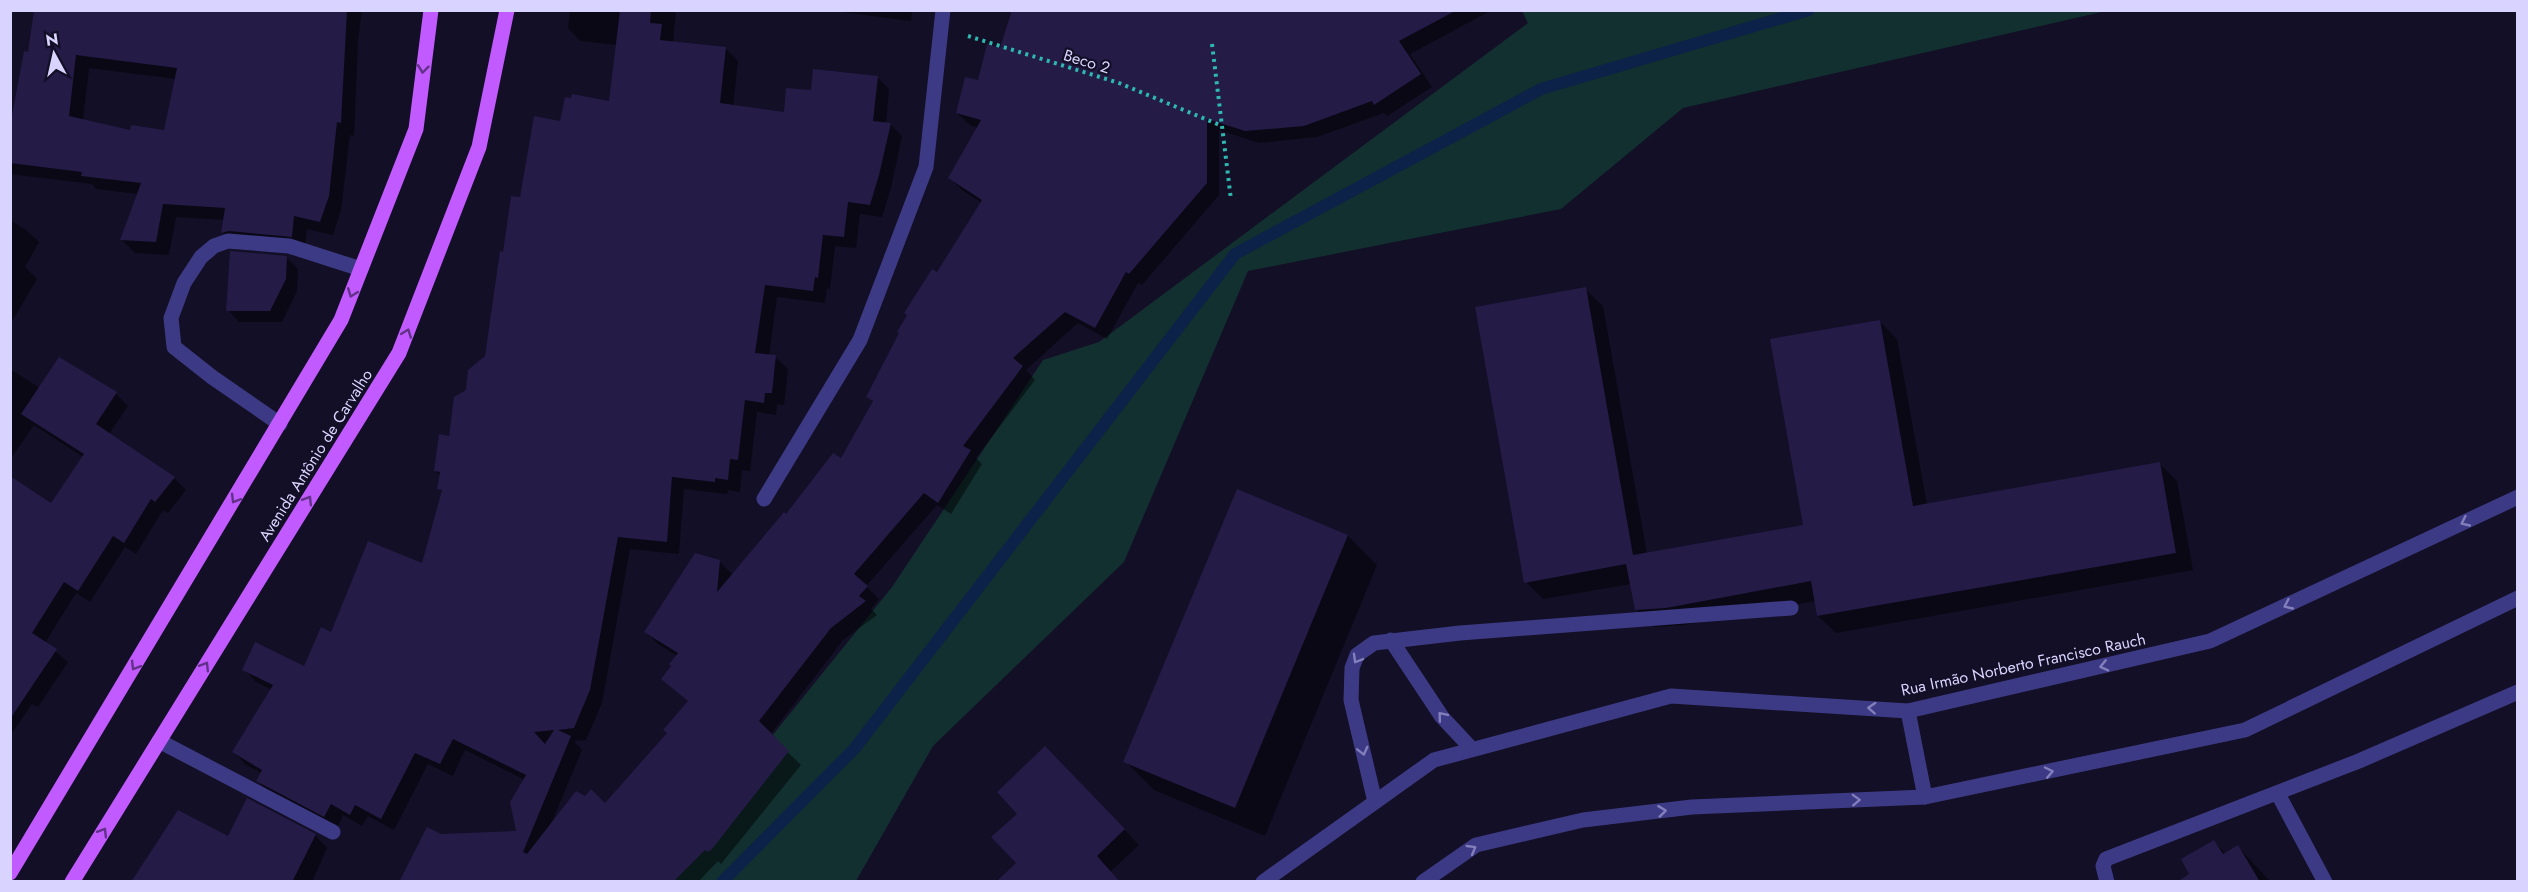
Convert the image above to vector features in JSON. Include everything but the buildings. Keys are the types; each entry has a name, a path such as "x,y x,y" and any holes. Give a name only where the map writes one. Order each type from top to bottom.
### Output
{"main road":[{"path":"10,873 342,320 416,129 431,10"},
{"name":"Avenida Antônio de Carvalho","path":"72,882 399,353 479,147 507,10"}],"street":[{"path":"764,499 860,340 922,178 926,167 943,10"},
{"path":"280,424 174,346 171,318 184,283 201,257 214,246 228,240 289,246 361,269"},
{"name":"Rua Irmão Norberto Francisco Rauch","path":"1263,882 1434,760 1471,748 1671,696 1908,711 2210,641 2517,497"},
{"path":"1423,882 1476,845 1583,820 1692,807 1925,797 2245,730 2517,598"},
{"path":"1375,802 1351,700 1352,668 1357,655 1374,643 1460,633 1791,608"},
{"path":"1391,640 1442,717 1471,748"},
{"path":"2107,882 2103,866 2106,859 2278,794 2517,692"},
{"path":"1908,711 1925,797"},
{"path":"159,741 333,832"},
{"path":"2278,794 2325,882"}],"path":[{"name":"Beco 2","path":"941,27 1119,83 1222,126"},
{"path":"1212,44 1231,200"}],"green space":[{"path":"1522,11 2106,11 1683,108 1561,209 1248,271 1124,562 933,746 856,881 654,882 892,587 1043,360 1099,342 1528,23"}],"waterway":[{"path":"722,882 855,748 1235,254 1541,89 1809,10"}]}
